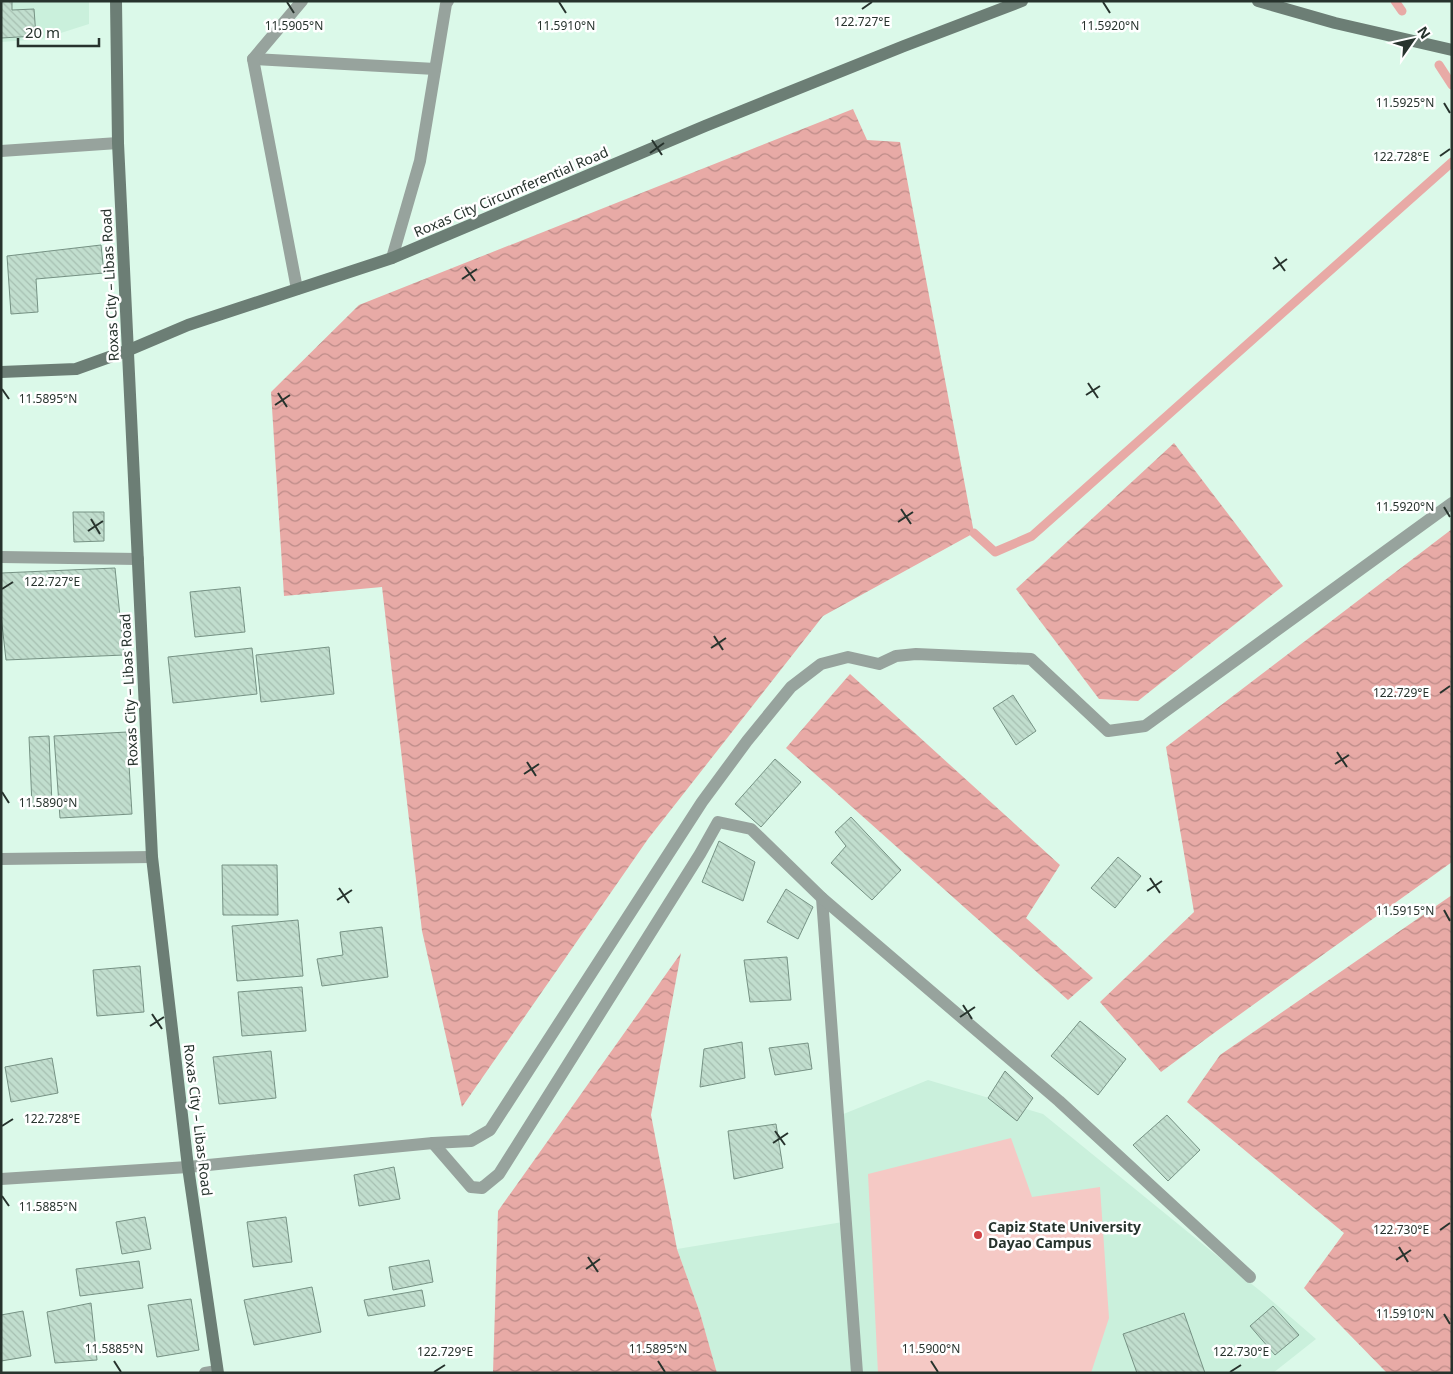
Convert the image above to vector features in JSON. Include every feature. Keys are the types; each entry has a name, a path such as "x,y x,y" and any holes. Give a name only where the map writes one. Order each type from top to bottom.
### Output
{"main road":[{"name":"Roxas City – Libas Road","path":"116,1 118,143 152,858 213,1372"},
{"name":"Roxas City Circumferential Road","path":"1,372 76,369 129,350 188,325 392,258 705,126 1022,1"},
{"path":"1258,1 1335,23 1452,50"}],"street":[{"path":"253,59 302,1"},
{"path":"392,258 420,161 448,1"},
{"path":"253,59 435,70"},
{"path":"253,59 297,289"},
{"path":"1,150 118,143"},
{"path":"1,1180 188,1167 433,1142 471,1141 490,1130 702,802 747,741 791,687 821,664 848,657 879,664 896,656 916,654 1031,659 1108,730 1145,726 1452,503"},
{"path":"1,557 138,559"},
{"path":"433,1142 471,1187 482,1188 499,1174 718,822 751,828 822,898 1059,1101 1250,1277"},
{"path":"1,859 152,858"},
{"path":"822,898 857,1373"}],"shaded area":[{"path":"1,1 89,1 89,24 42,39 1,42"},
{"name":"Capiz State University Dayao Campus","path":"928,1080 1043,1114 1264,1294 1316,1339 1273,1373 717,1373 700,1313 677,1249 849,1221 841,1115"},
{"path":"1011,1138 1032,1197 1100,1187 1109,1318 1091,1373 878,1373 868,1174"}],"water":[{"path":"853,109 867,140 900,142 974,533 823,616 648,839 462,1107 422,931 382,587 284,596 271,392 359,305"},
{"path":"1174,443 1283,586 1138,701 1099,699 1016,589"},
{"path":"1452,529 1452,862 1161,1072 1100,1002 1194,912 1166,747"},
{"path":"850,674 1060,865 1026,918 1093,978 1068,1000 786,748"},
{"path":"1452,895 1452,1373 1387,1373 1304,1288 1344,1233 1187,1102 1220,1055"},
{"path":"681,953 651,1115 677,1249 700,1313 717,1373 493,1373 498,1211"}],"building":[{"path":"1,1 12,1 12,10 34,9 36,36 1,38"},
{"path":"101,245 104,273 36,279 38,312 11,314 7,256"},
{"path":"73,512 104,512 104,541 74,542"},
{"path":"115,568 124,655 6,660 1,615 1,573"},
{"path":"240,587 245,632 195,637 190,592"},
{"path":"329,647 334,694 261,702 256,655"},
{"path":"252,648 257,694 173,703 168,657"},
{"path":"1013,695 1036,731 1016,745 993,708"},
{"path":"127,732 132,814 60,818 54,736"},
{"path":"49,736 52,804 32,805 29,737"},
{"path":"775,759 801,782 761,827 735,804"},
{"path":"851,817 901,870 872,900 831,863 846,846 835,832"},
{"path":"719,841 755,862 743,901 702,882"},
{"path":"1118,857 1141,876 1115,908 1091,888"},
{"path":"222,865 277,865 278,915 223,915"},
{"path":"786,889 813,907 798,939 767,922"},
{"path":"298,920 303,976 237,981 232,926"},
{"path":"382,927 388,977 322,986 317,959 343,955 340,932"},
{"path":"787,957 791,1000 750,1002 744,960"},
{"path":"140,966 144,1012 97,1016 93,970"},
{"path":"302,987 306,1031 242,1036 238,992"},
{"path":"1080,1021 1126,1059 1098,1095 1051,1056"},
{"path":"742,1042 745,1078 700,1087 704,1049"},
{"path":"808,1043 812,1069 775,1075 769,1048"},
{"path":"271,1051 276,1098 219,1104 213,1057"},
{"path":"52,1058 58,1093 11,1102 5,1067"},
{"path":"1005,1071 1033,1098 1017,1121 988,1098"},
{"path":"1167,1115 1200,1150 1168,1181 1133,1145"},
{"path":"776,1124 783,1168 734,1179 728,1131"},
{"path":"394,1167 400,1199 359,1206 354,1175"},
{"path":"145,1217 151,1249 122,1254 116,1222"},
{"path":"286,1217 292,1262 253,1267 247,1222"},
{"path":"429,1260 433,1282 393,1290 389,1267"},
{"path":"139,1261 143,1288 80,1296 76,1269"},
{"path":"312,1287 321,1332 254,1345 244,1300"},
{"path":"422,1290 425,1306 368,1316 364,1300"},
{"path":"191,1299 199,1350 157,1357 148,1305"},
{"path":"91,1303 97,1360 55,1363 47,1312"},
{"path":"1273,1306 1299,1335 1275,1355 1250,1326"},
{"path":"23,1311 31,1356 1,1361 1,1315"},
{"path":"1184,1313 1205,1373 1137,1373 1123,1334"}],"waterway":[{"path":"1395,1 1402,11"},
{"path":"1439,65 1452,85"},
{"path":"974,533 995,552 1032,536 1452,162"}],"place":[{"name":"Capiz State University Dayao Campus","path":"978,1235"}]}
